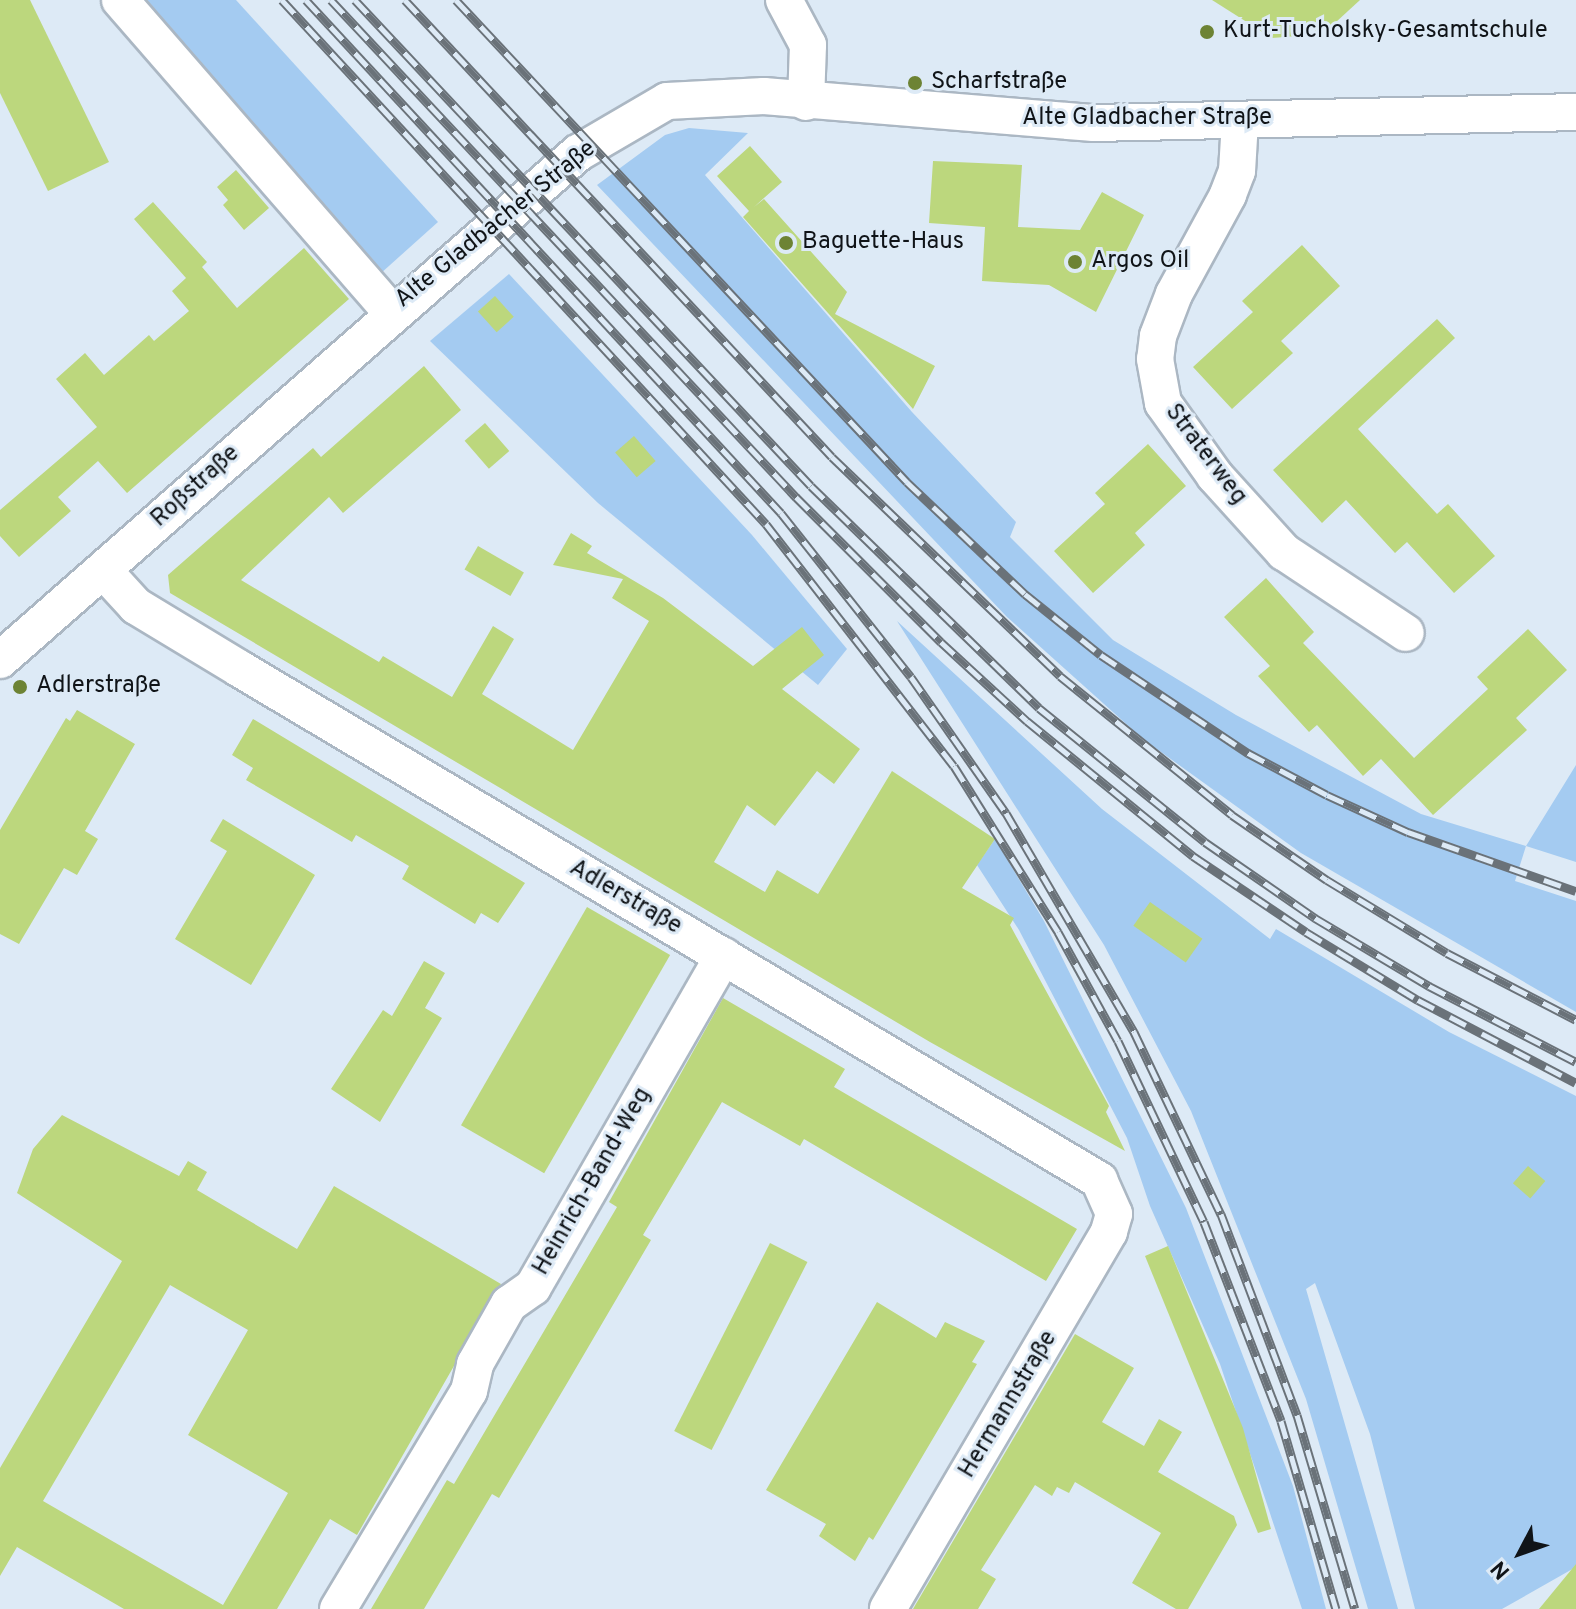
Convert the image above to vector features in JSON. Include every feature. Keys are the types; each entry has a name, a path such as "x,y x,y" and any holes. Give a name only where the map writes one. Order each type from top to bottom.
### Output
{"street":[{"name":"Alte Gladbacher Straße","path":"120,0 392,313 578,153 667,101 734,96 1094,123 1576,112"},
{"path":"784,0 808,45 806,102"},
{"name":"Straterweg","path":"1240,121 1237,171 1228,195 1174,294 1158,336 1155,359 1163,403 1215,476 1284,552 1406,633"},
{"name":"Roßstraße","path":"0,660 392,313"},
{"name":"Adlerstraße","path":"103,570 136,606 1085,1169 1110,1195"},
{"name":"Heinrich-Band-Weg","path":"338,1609 469,1391 475,1364 509,1304 533,1287 723,956"},
{"name":"Hermannstraße","path":"888,1609 1100,1251 1114,1214 1110,1195"}],"shaded area":[{"path":"133,0 236,0 438,222 380,274"},
{"path":"689,128 748,133 705,175 912,412 1016,522 1010,537 1113,640 1236,715 1421,814 1526,846 1515,881 1576,901 1576,1012 1301,853 1143,739 1007,617 597,185 665,135"},
{"path":"509,274 752,535 847,649 818,685 598,503 430,341"},
{"path":"897,621 1102,809 1270,939 1276,929 1449,1032 1576,1096 1576,1567 1502,1609 1415,1609 1370,1434 1315,1283 1306,1289 1398,1609 1368,1609 1306,1399 1191,1111 1104,945"},
{"path":"1576,765 1576,862 1526,846"},
{"path":"995,839 1044,921 1186,1208 1293,1486 1326,1609 1302,1609 1220,1364 1150,1206 1127,1138 1019,930 977,865"}],"building":[{"path":"0,0 30,0 109,162 48,191 0,93"},
{"path":"1212,0 1360,0 1323,34 1272,38"},
{"path":"750,146 782,182 754,207 764,199 847,292 835,314 935,366 913,409 743,217 749,211 717,176"},
{"path":"933,161 1022,165 1018,227 1080,230 1102,192 1144,215 1096,312 1049,285 982,281 985,227 929,223"},
{"path":"236,170 269,208 244,230 223,205 228,200 217,187"},
{"path":"153,202 207,262 202,267 237,308 304,248 349,299 127,493 98,461 58,497 71,511 19,557 0,536 0,510 97,427 56,379 85,353 104,375 149,335 154,341 189,311 172,291 186,278 134,219"},
{"path":"1302,245 1340,286 1281,341 1293,353 1232,409 1193,367 1253,312 1242,301"},
{"path":"495,296 514,317 497,332 478,311"},
{"path":"1437,319 1455,338 1358,429 1437,514 1448,504 1495,556 1454,593 1407,542 1395,553 1346,500 1322,523 1273,470"},
{"path":"424,366 461,410 343,513 329,497 241,580 379,662 383,656 452,697 493,626 514,639 482,694 573,750 649,621 612,598 623,579 553,565 571,533 592,546 587,553 663,598 753,666 802,627 824,655 782,689 860,749 834,784 817,771 775,826 747,805 714,862 765,892 777,870 818,894 892,771 995,839 962,888 1014,918 1010,925 1109,1106 1106,1112 1125,1151 930,1042 170,593 168,575 313,448 321,457"},
{"path":"485,423 509,451 489,469 465,441"},
{"path":"634,436 656,461 637,477 615,452"},
{"path":"1148,444 1186,486 1135,533 1145,545 1093,593 1054,551 1105,504 1095,493"},
{"path":"478,546 524,572 510,596 464,569"},
{"path":"1266,578 1314,632 1303,643 1414,758 1488,689 1477,677 1528,629 1567,670 1516,718 1527,730 1433,815 1381,759 1363,776 1317,725 1309,732 1258,676 1270,666 1224,617"},
{"path":"77,710 135,744 85,831 98,839 77,875 64,868 19,944 0,934 0,830 66,718 70,721"},
{"path":"253,719 525,883 498,923 481,913 475,924 402,879 409,866 356,835 352,842 246,780 253,768 232,755"},
{"path":"223,819 315,875 251,985 175,939 227,851 210,841"},
{"path":"1150,902 1202,939 1186,962 1133,926"},
{"path":"587,907 670,955 544,1173 461,1125"},
{"path":"424,961 445,973 425,1008 442,1018 380,1122 331,1089 383,1010 392,1016"},
{"path":"723,998 845,1069 834,1087 1077,1229 1046,1281 804,1139 800,1146 722,1102 643,1235 651,1240 569,1380 499,1498 492,1494 424,1609 371,1609 447,1480 454,1484 617,1207 609,1202"},
{"path":"62,1115 179,1176 188,1161 207,1172 197,1190 297,1249 334,1186 501,1284 357,1535 330,1519 277,1609 124,1609 17,1547 0,1576 0,1468 122,1261 17,1193 33,1149","holes":["170,1285 248,1330 188,1435 288,1493 223,1605 43,1501"]},
{"path":"1528,1166 1545,1181 1530,1198 1513,1183"},
{"path":"770,1243 807,1262 712,1450 674,1431"},
{"path":"1168,1246 1243,1428 1271,1529 1258,1533 1145,1256"},
{"path":"877,1302 936,1338 945,1322 985,1341 972,1362 977,1364 873,1540 869,1537 855,1561 819,1536 826,1524 766,1490"},
{"path":"1075,1334 1134,1368 1102,1422 1144,1446 1159,1419 1182,1432 1158,1472 1234,1516 1237,1525 1188,1609 1176,1609 1132,1583 1161,1533 1075,1482 1069,1493 1057,1487 1052,1496 1035,1485 981,1570 996,1579 978,1609 913,1609"},
{"path":"1576,1564 1576,1609 1539,1609"}],"railway":[{"path":"282,0 766,524 954,766 1058,932 1118,1041 1204,1222 1281,1421 1336,1609"},
{"path":"306,0 781,513 911,677 1006,813 1134,1032 1221,1214 1297,1415 1355,1609"},
{"path":"331,0 796,497 941,642 1027,721 1193,856 1306,932 1418,1000 1576,1083"},
{"path":"355,0 811,486 1039,708 1205,842 1315,918 1429,986 1576,1062"},
{"path":"405,0 832,457 1060,676 1232,815 1327,880 1447,953 1576,1020"},
{"path":"456,0 907,482 1025,594 1101,655 1248,753 1327,795 1408,832 1576,891"}],"place":[{"name":"Kurt-Tucholsky-Gesamtschule","path":"1207,32"},
{"name":"Scharfstraße","path":"915,83"},
{"name":"Baguette-Haus","path":"786,243"},
{"name":"Argos Oil","path":"1075,262"},
{"name":"Adlerstraße","path":"20,687"}]}
